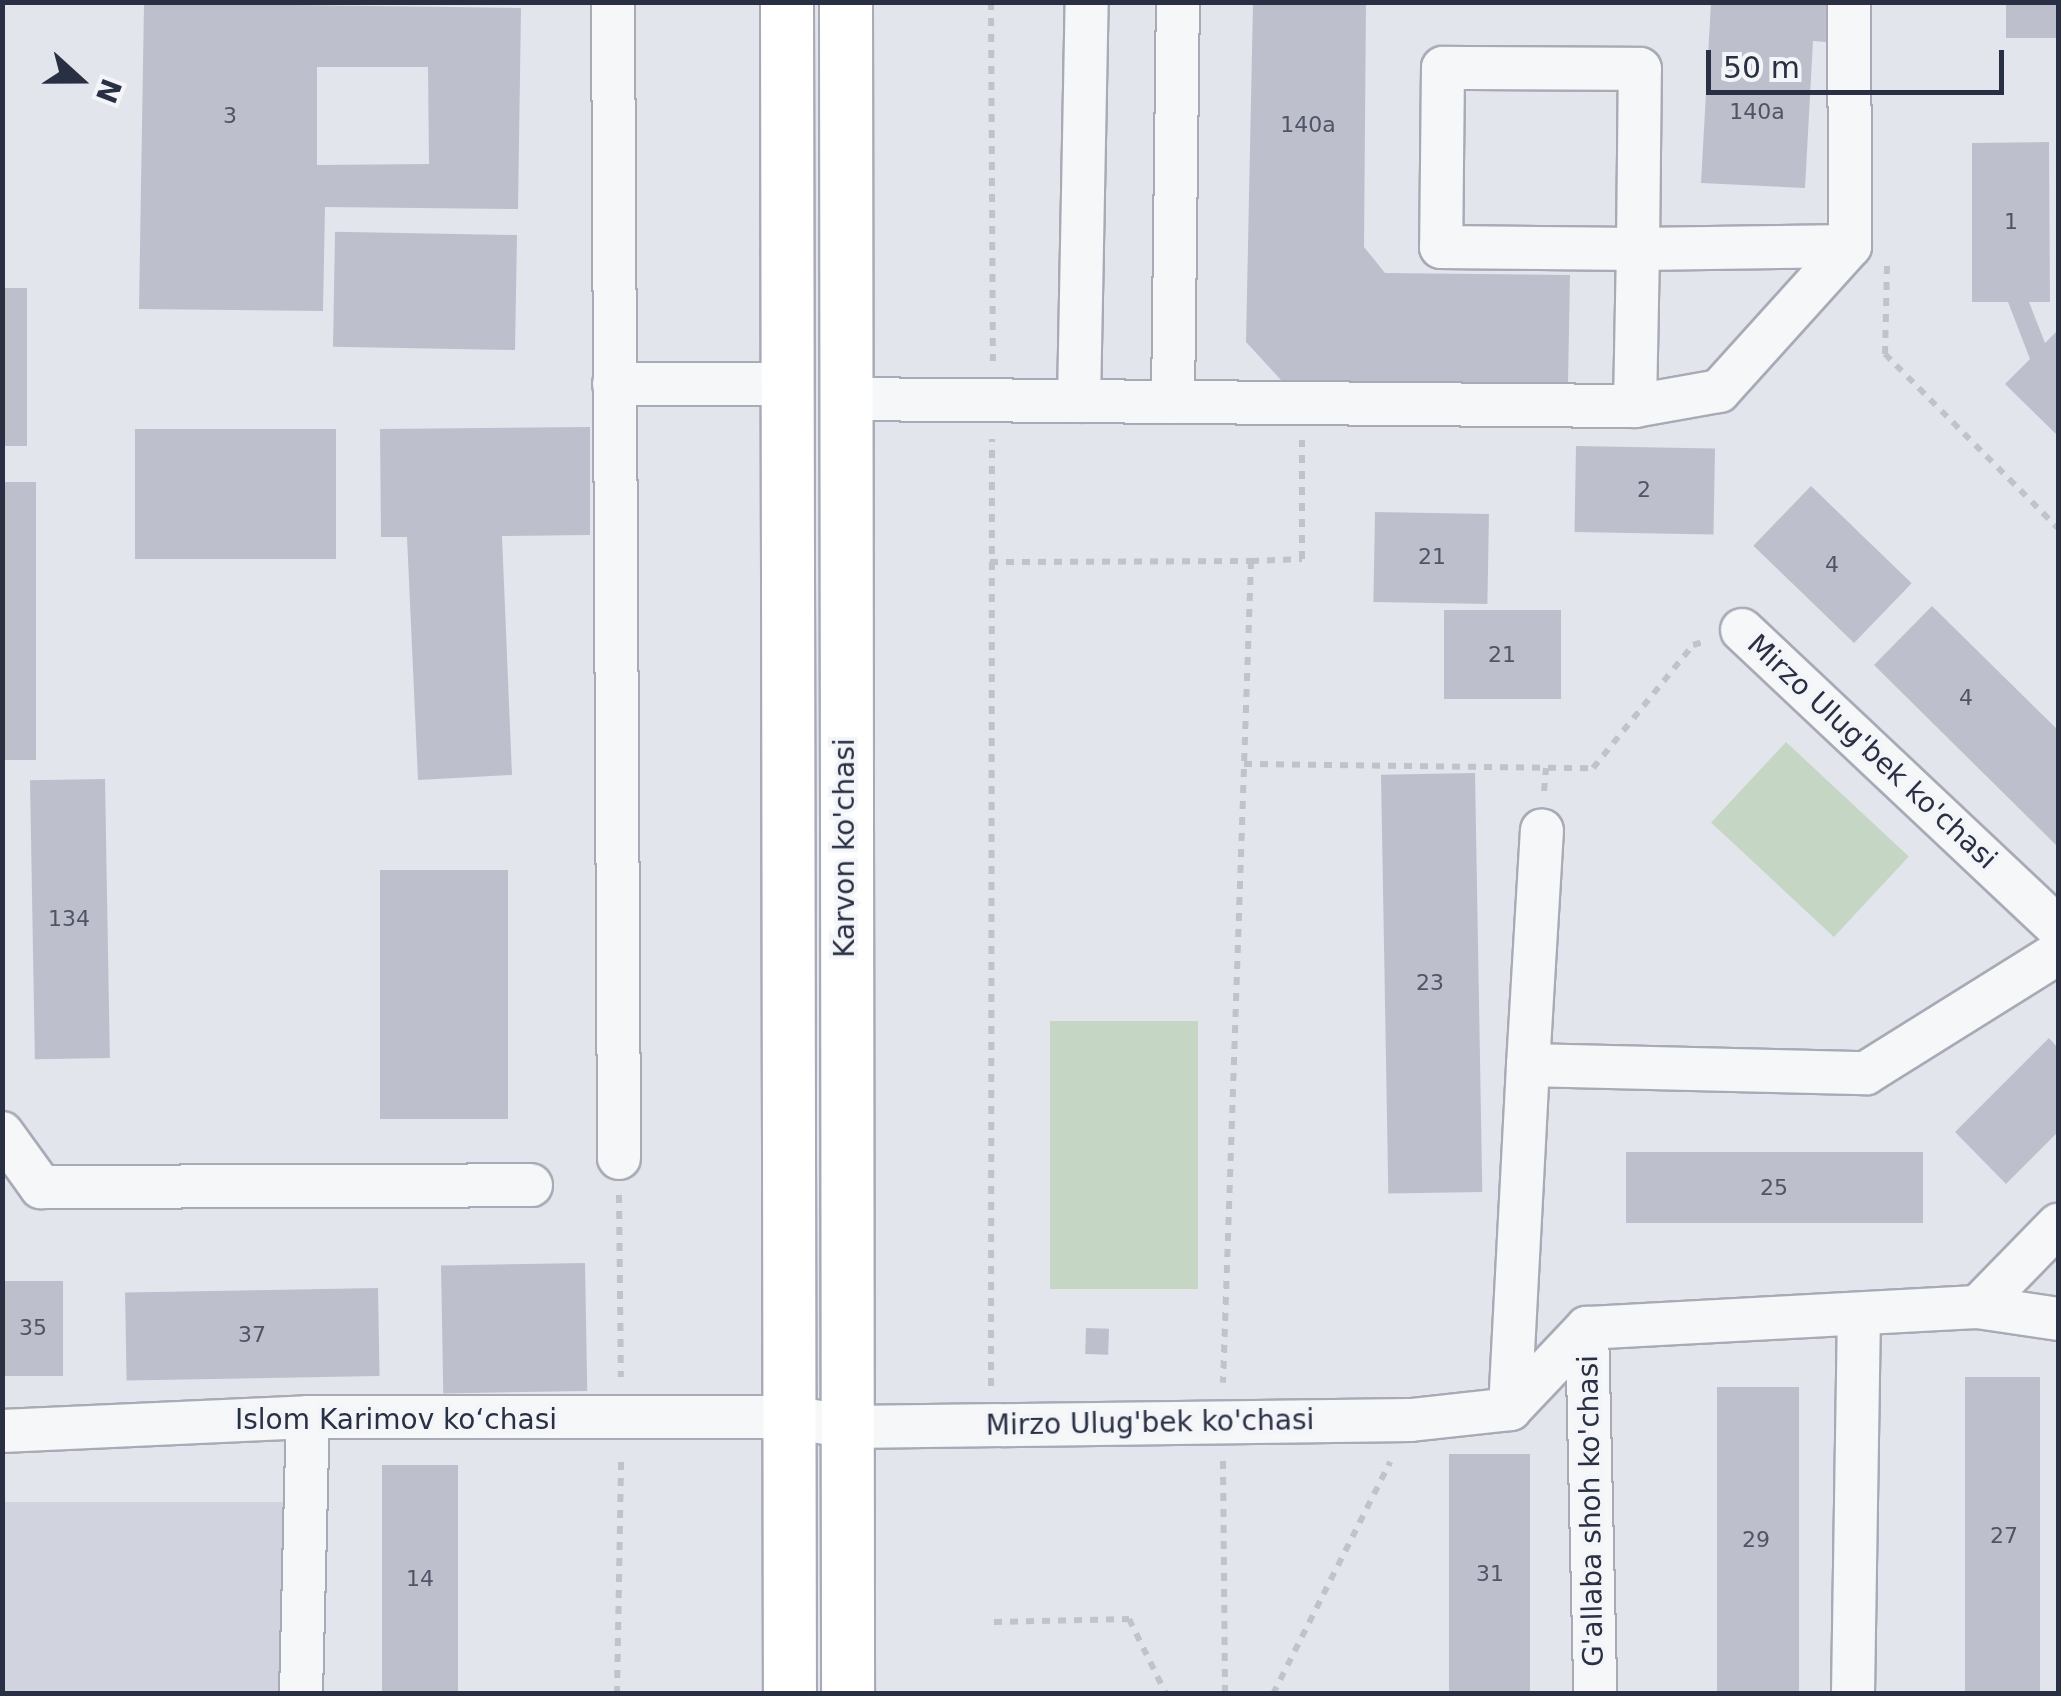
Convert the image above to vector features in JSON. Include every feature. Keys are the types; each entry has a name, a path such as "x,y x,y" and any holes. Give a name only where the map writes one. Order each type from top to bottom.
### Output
{"main road":[{"path":"787,2 790,1694"},
{"name":"Karvon ko'chasi","path":"846,2 843,400 848,1694"}],"street":[{"path":"613,2 618,1158"},
{"path":"1078,401 1086,2"},
{"path":"1173,402 1178,2"},
{"path":"1849,2 1869,251"},
{"path":"1636,406 1638,249 1640,69 1443,68 1442,248 1638,249 1869,251"},
{"path":"843,400 1636,406 1719,391 1869,251"},
{"path":"614,384 787,384"},
{"name":"Mirzo Ulug'bek ko'chasi","path":"1742,630 2058,928"},
{"path":"1510,1410 1542,830"},
{"path":"1528,1065 1866,1073 2058,953"},
{"path":"2,1132 22,1188 531,1184"},
{"path":"1978,1306 2058,1225"},
{"path":"1510,1410 1587,1328 1978,1306 2058,1319"},
{"path":"1853,1694 1859,1315"},
{"name":"G'allaba shoh ko'chasi","path":"1587,1328 1595,1694"},
{"name":"Mirzo Ulug'bek ko'chasi","path":"790,1418 849,1428 1411,1420 1510,1410"},
{"path":"301,1694 308,1416"},
{"name":"Islom Karimov ko‘chasi","path":"2,1432 308,1416 790,1418"}],"path":[{"path":"990,2 992,1425"},
{"path":"1869,251 1885,354 2058,528"},
{"path":"990,562 1302,559 1302,404"},
{"path":"1225,1694 1222,1422 1251,561"},
{"name":"Mirzo Ulug'bek ko'chasi","path":"1244,764 1593,768 1693,645 1742,630"},
{"path":"1272,1694 1411,1420"},
{"path":"994,1622 1129,1619 1166,1694"}],"shaded area":[{"path":"2,1502 290,1502 290,1693 2,1693"}],"green space":[{"path":"1786,742 1909,857 1834,937 1711,822"},
{"path":"1050,1021 1198,1021 1198,1289 1050,1289"}],"building":[{"path":"1253,2 1366,2 1364,247 1385,273 1570,275 1568,385 1281,380 1246,342"},
{"path":"1711,2 1828,2 1826,42 1813,41 1805,188 1701,183"},
{"path":"2006,2 2058,2 2058,38 2006,38"},
{"path":"144,3 521,8 518,209 325,207 323,311 139,309","holes":["317,67 428,67 429,164 317,165"]},
{"path":"2049,142 2050,302 2029,302 2045,343 2058,330 2058,436 2005,384 2030,359 2008,302 1972,302 1972,143"},
{"path":"335,232 517,235 515,350 333,347"},
{"path":"2,288 27,288 27,446 2,446"},
{"path":"590,427 590,535 502,536 512,775 418,780 407,537 381,537 380,429"},
{"path":"135,429 336,429 336,559 135,559"},
{"path":"1576,446 1715,448 1713,534 1574,532"},
{"path":"2,482 36,482 36,760 2,760"},
{"path":"1811,486 1912,583 1854,643 1753,546"},
{"path":"1375,512 1489,514 1487,604 1373,602"},
{"path":"1932,606 2058,730 2058,847 1874,665"},
{"path":"1444,610 1561,610 1561,699 1444,699"},
{"path":"1475,773 1482,1192 1388,1194 1381,775"},
{"path":"105,779 110,1058 35,1059 30,780"},
{"path":"380,870 508,870 508,1119 380,1119"},
{"path":"2049,1038 2058,1048 2058,1132 2006,1184 1955,1132"},
{"path":"1626,1152 1923,1152 1923,1223 1626,1223"},
{"path":"585,1263 587,1391 443,1393 441,1266"},
{"path":"2,1281 63,1281 63,1376 2,1376"},
{"path":"378,1288 380,1376 127,1380 125,1292"},
{"path":"1086,1328 1109,1329 1108,1355 1085,1354"},
{"path":"1965,1377 2040,1377 2040,1694 1965,1694"},
{"path":"1717,1387 1799,1387 1799,1694 1717,1694"},
{"path":"1449,1454 1530,1454 1530,1694 1449,1694"},
{"path":"382,1465 458,1465 458,1694 382,1694"}]}
